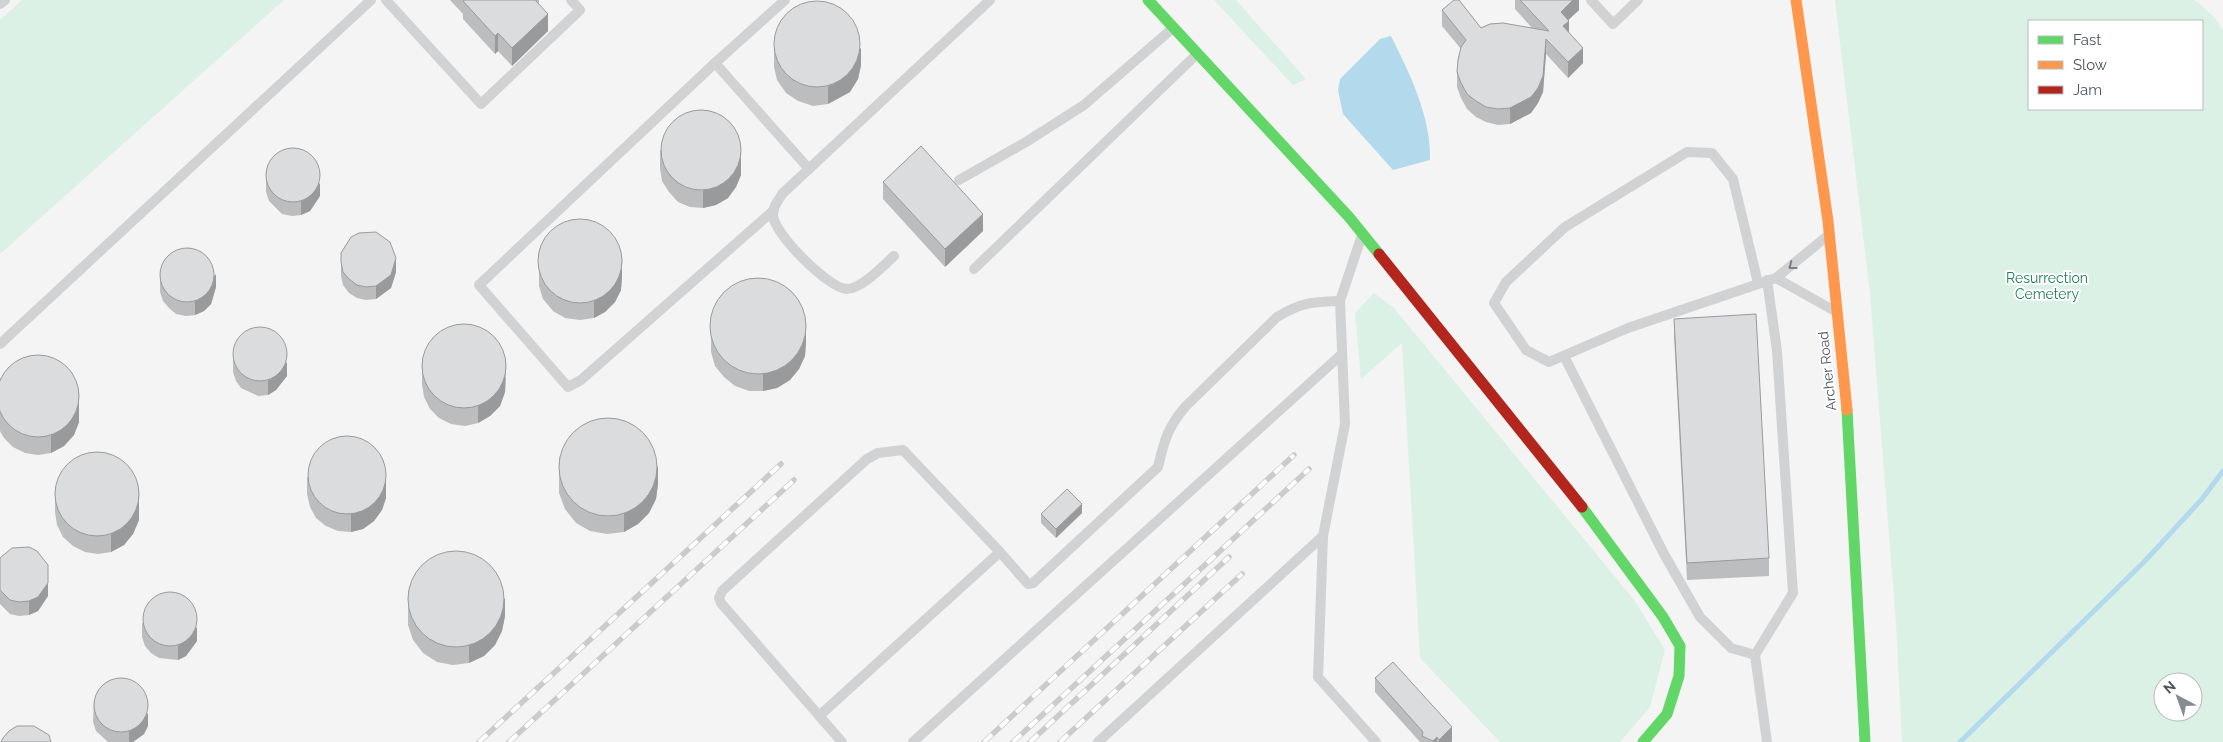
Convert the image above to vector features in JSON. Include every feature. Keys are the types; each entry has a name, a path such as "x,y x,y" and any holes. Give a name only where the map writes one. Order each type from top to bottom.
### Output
{"street":[{"path":"1148,0 1362,234 1599,528 1663,617 1680,646 1680,676 1667,714 1643,742"},
{"name":"Archer Road","path":"1796,0 1829,235 1846,405 1865,742"}],"lane":[{"path":"0,4 5,0"},
{"path":"0,344 371,0"},
{"path":"386,0 481,104 580,10 571,0"},
{"path":"774,210 581,380 568,387 479,285 715,63 785,0"},
{"path":"894,256 866,280 849,289 840,288 822,277 780,234 772,215 782,194 990,0"},
{"path":"1591,0 1613,24 1638,0"},
{"path":"959,180 1026,142 1084,105 1174,27"},
{"path":"974,268 1198,53"},
{"path":"715,63 809,169"},
{"path":"1767,742 1755,655 1793,593 1777,351 1767,280 1733,179 1712,153 1687,152 1565,227 1506,282 1494,304 1526,350 1549,362 1628,328 1767,280 1829,235"},
{"path":"1362,234 1340,300 1345,424 1323,536 1318,677 1376,742"},
{"path":"1767,280 1836,312"},
{"path":"842,742 721,603 719,598 722,591 845,478 867,459 878,453 903,450 1028,584 1033,583 1158,467 1162,446 1172,423 1185,407 1277,317 1295,306 1306,303 1340,300"},
{"path":"913,742 1342,354"},
{"path":"1564,356 1664,554 1700,617 1731,648 1755,655"},
{"path":"1098,742 1323,536"},
{"path":"819,716 1000,552"}],"green space":[{"path":"22,0 284,0 0,254 0,20"},
{"path":"1214,0 1236,0 1306,79 1293,85"},
{"name":"Resurrection Cemetery","path":"1835,0 2195,0 2215,18 2223,30 2223,742 1902,742 1896,624 1870,294"},
{"path":"1374,293 1394,308 1635,601 1665,650 1650,707 1620,742 1500,742 1420,658 1402,343 1361,379 1355,313"}],"water":[{"path":"1391,36 1418,96 1427,128 1430,160 1393,170 1343,114 1338,90 1340,79 1380,39"}],"building":[{"path":"536,0 548,14 512,48 498,33 495,36 463,1"},
{"path":"1454,0 1459,0 1481,28 1490,24 1503,23 1549,31 1520,0 1573,0 1561,12 1569,21 1563,26 1583,48 1568,62 1546,39 1543,76 1538,88 1531,97 1510,108 1486,107 1467,94 1457,72 1461,47 1466,40 1442,10"},
{"path":"817,1 834,4 848,13 857,27 860,44 857,61 848,75 834,84 817,87 800,84 786,75 777,61 774,44 777,27 786,13 800,4"},
{"path":"693,110 709,110 730,121 741,142 741,158 730,179 709,190 693,190 679,184 667,172 661,158 661,142 667,128 679,116"},
{"path":"921,146 983,214 945,249 883,182"},
{"path":"288,148 298,148 308,152 316,160 320,175 316,190 308,198 298,202 288,202 278,198 270,190 266,180 266,170 270,160 278,152"},
{"path":"580,219 596,222 610,231 619,245 622,261 619,277 610,291 596,300 580,303 564,300 550,291 541,277 538,261 541,245 550,231 564,222"},
{"path":"376,232 390,242 396,258 391,275 376,286 366,287 357,285 343,272 341,253 351,237 359,233"},
{"path":"182,248 192,248 202,252 210,260 214,275 210,290 202,298 192,302 182,302 172,298 164,290 160,280 160,270 164,260 172,252"},
{"path":"758,278 776,282 792,292 802,308 806,326 802,344 792,360 776,370 758,374 740,370 724,360 714,344 710,326 714,308 724,292 740,282"},
{"path":"1756,314 1769,558 1687,563 1674,319"},
{"path":"464,324 480,327 499,343 503,350 506,366 503,382 487,401 480,405 464,408 448,405 429,389 425,382 422,366 425,350 441,331 448,327"},
{"path":"255,327 265,327 275,331 283,339 287,354 283,369 275,377 265,381 255,381 245,377 237,369 233,359 233,349 237,339 245,331"},
{"path":"30,355 46,355 61,362 72,373 79,388 79,404 72,419 61,430 46,437 30,437 15,430 4,419 -1,409 0,380 15,362"},
{"path":"608,418 627,421 643,432 654,448 657,467 654,486 643,502 627,513 608,516 589,513 573,502 562,486 559,467 562,448 573,432 589,421"},
{"path":"339,436 355,436 369,442 380,453 386,467 386,483 380,497 369,508 355,514 339,514 325,508 314,497 308,483 308,467 314,453 325,442"},
{"path":"97,452 113,455 132,471 136,478 139,494 136,510 120,529 113,533 97,536 81,533 62,517 58,510 55,494 58,478 74,459 81,455"},
{"path":"1067,489 1082,504 1056,529 1041,514"},
{"path":"29,547 37,551 48,565 48,583 38,597 29,601 19,602 10,600 0,590 0,558 12,548"},
{"path":"456,551 474,554 490,565 501,581 504,599 501,617 490,633 474,644 456,647 438,644 422,633 411,617 408,599 411,581 422,565 438,554"},
{"path":"165,592 175,592 185,596 193,604 197,619 193,634 185,642 175,646 165,646 155,642 147,634 143,624 143,614 147,604 155,596"},
{"path":"1393,662 1452,727 1439,740 1437,737 1433,741 1422,736 1423,732 1375,678"},
{"path":"116,678 126,678 136,682 144,690 148,705 144,720 136,728 126,732 116,732 106,728 98,720 94,710 94,700 98,690 106,682"},
{"path":"17,726 34,726 49,735 51,742 1,742 9,731"}],"waterway":[{"path":"1960,742 2144,562 2202,499 2223,471"}],"railway":[{"path":"984,742 1294,455"},
{"path":"479,742 781,464"},
{"path":"1013,742 1309,469"},
{"path":"509,742 794,480"},
{"path":"1030,742 1229,557"},
{"path":"1060,742 1242,574"}],"traffic: fast":[{"path":"1148,0 1349,217 1379,254"},
{"path":"1847,410 1865,742"},
{"path":"1582,507 1663,617 1680,646 1679,676 1667,714 1643,742"}],"traffic: slow":[{"path":"1796,0 1828,221 1847,410"}],"traffic: jam":[{"path":"1379,254 1582,507"}]}
